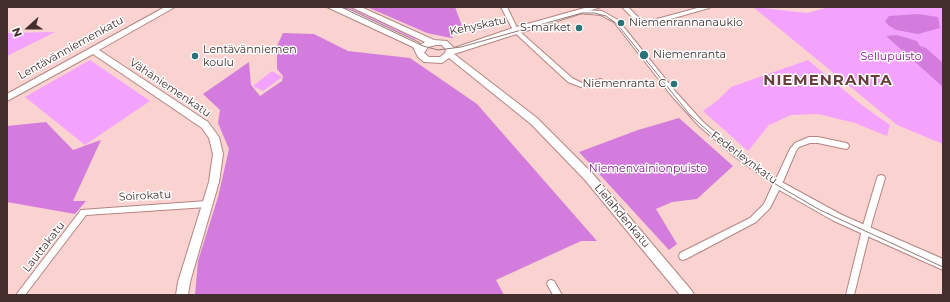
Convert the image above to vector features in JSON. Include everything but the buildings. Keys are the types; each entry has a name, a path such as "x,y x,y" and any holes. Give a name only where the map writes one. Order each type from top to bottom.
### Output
{"street":[{"name":"Lentävänniemenkatu","path":"147,19 162,7"},
{"name":"Lentävänniemenkatu","path":"7,98 170,7"},
{"path":"331,7 347,12 414,44 423,58 437,61 449,53 448,47 444,43 431,42 355,7"},
{"path":"504,7 516,30 576,84 587,85 601,81"},
{"name":"Kehyskatu","path":"449,53 516,30 597,7"},
{"path":"625,7 644,24 707,7"},
{"name":"Federleynkatu","path":"580,12 602,13 616,21 673,93 701,124 736,154 778,184 820,209 943,265"},
{"name":"Kehyskatu","path":"444,43 499,30 516,30"},
{"path":"420,52 424,46 431,42"},
{"name":"Vähäniemenkatu","path":"93,50 205,125 214,137 217,147 218,162 214,182 184,282 182,295"},
{"name":"Lielahdenkatu","path":"449,53 478,79 534,121 572,159 633,227 688,295"},
{"name":"Lielahdenkatu","path":"437,61 452,65 478,79"},
{"path":"684,256 753,220 767,206 793,149 802,142 818,140 846,146"},
{"path":"850,295 881,178"},
{"name":"Soirokatu","path":"84,212 207,204"},
{"name":"Lauttakatu","path":"20,295 84,212"},
{"path":"551,284 558,295"}],"green space":[{"path":"336,7 352,7 417,38 413,42"},
{"path":"367,7 455,7 462,26 451,28 453,38 446,37 427,33"},
{"name":"Sellupuisto","path":"753,7 807,13 829,7 943,7 943,144 897,125"},
{"path":"918,14 938,17 940,28 918,34 896,30 885,21 889,16"},
{"path":"55,32 7,56 7,33"},
{"path":"283,33 314,34 348,51 410,58 477,104 597,241 581,241 496,280 504,295 195,295 198,261 218,197 229,149 218,123 220,110 203,94 249,62 251,85 260,96 282,81 283,76 277,69 277,46"},
{"path":"897,35 917,41 920,46 926,48 943,63 943,87 886,36"},
{"path":"90,60 150,101 85,145 25,97"},
{"path":"808,60 863,106 890,125 887,136 855,123 818,114 791,115 769,125 748,151 703,111 718,100 731,87"},
{"path":"272,71 282,77 263,91 253,86"},
{"name":"Niemenvainionpuisto","path":"679,118 733,166 697,199 672,202 656,209 677,244 669,250 579,152 638,130"},
{"path":"46,122 73,150 101,140 73,201 86,201 75,214 7,202 7,126"}],"tram line":[{"path":"341,7 423,46 438,50 461,47 582,13 594,13 606,16 617,24 690,115 735,155 777,185 820,210 943,267"}],"place":[{"name":"Niemenrannanaukio","path":"621,23"},
{"name":"S-market","path":"579,28"},
{"name":"Niemenranta","path":"644,55"},
{"name":"Lentävänniemen koulu","path":"195,56"},
{"name":"Niemenranta C","path":"674,84"}],"district":[{"name":"NIEMENRANTA","path":"828,81"}]}
